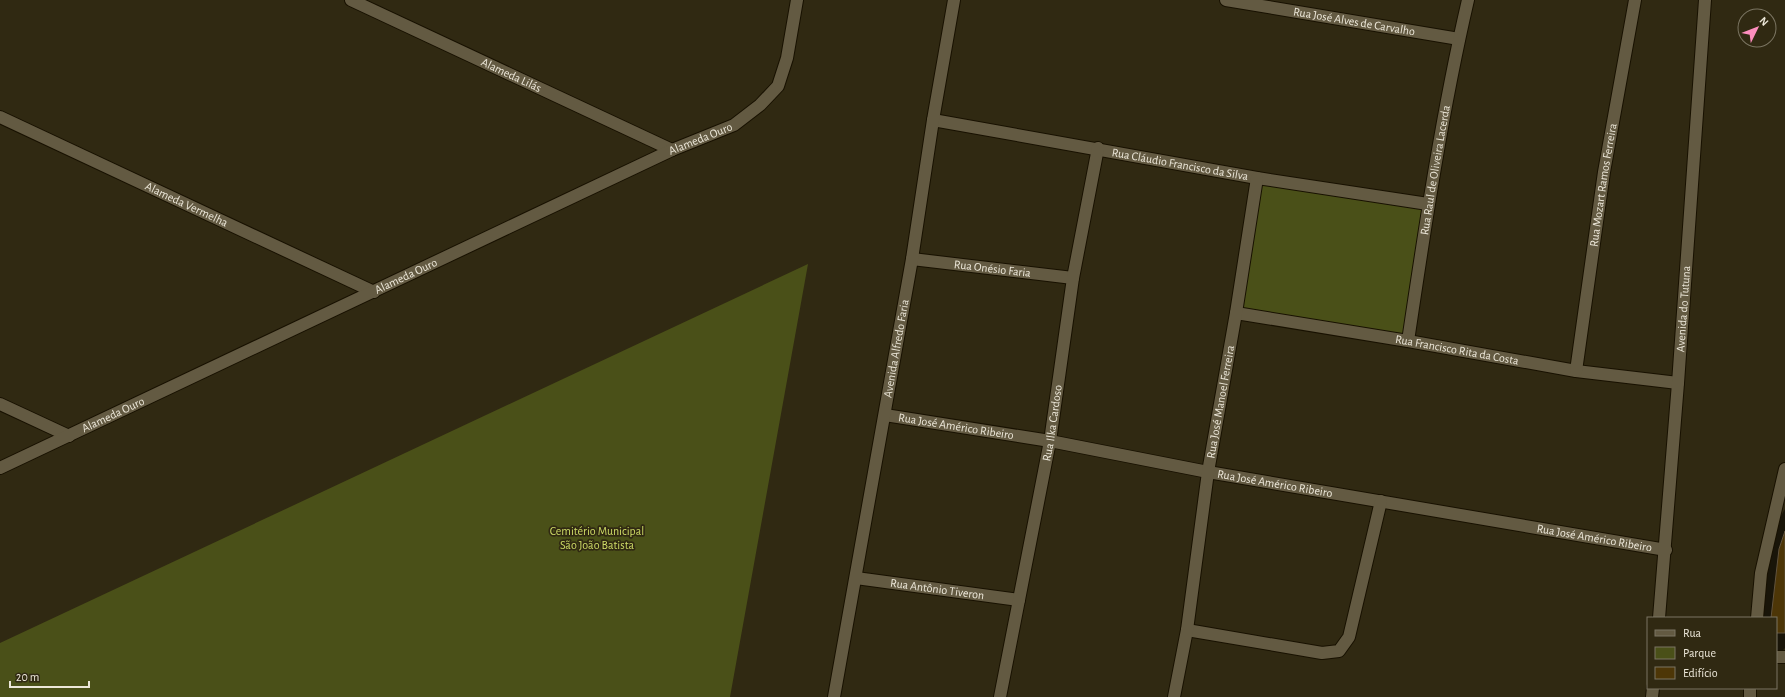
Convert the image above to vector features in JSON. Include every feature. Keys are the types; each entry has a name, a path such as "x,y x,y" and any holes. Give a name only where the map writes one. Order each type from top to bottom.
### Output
{"street":[{"name":"Alameda Lilás","path":"351,0 672,150"},
{"name":"Alameda Ouro","path":"0,468 672,150 734,125 760,105 778,86 787,58 797,0"},
{"name":"Avenida Alfredo Faria","path":"834,697 912,259 932,120 954,0"},
{"name":"Rua José Alves de Carvalho","path":"1226,0 1459,40"},
{"name":"Rua Raul de Oliveira Lacerda","path":"1408,341 1428,204 1468,0"},
{"name":"Rua Mozart Ramos Ferreira","path":"1576,371 1604,172 1635,0"},
{"name":"Avenida do Tutuna","path":"1660,617 1705,0"},
{"name":"Alameda Vermelha","path":"0,117 374,292"},
{"name":"Rua Cláudio Francisco da Silva","path":"932,120 1098,148 1257,178 1428,204"},
{"name":"Rua Ilka Cardoso","path":"1000,697 1050,441 1073,278 1098,148"},
{"name":"Rua José Manoel Ferreira","path":"1174,697 1187,630 1208,472 1236,313 1257,178"},
{"name":"Rua Onésio Faria","path":"912,259 1073,278"},
{"name":"Rua Francisco Rita da Costa","path":"1236,313 1408,341 1576,371 1678,383"},
{"path":"0,404 69,436"},
{"name":"Rua José Américo Ribeiro","path":"885,415 1050,441 1208,472 1666,550"},
{"path":"1757,617 1761,573 1785,469"},
{"path":"1187,630 1322,653 1340,651 1349,637 1381,501"},
{"name":"Rua Antônio Tiveron","path":"856,578 1019,600"}],"green space":[{"path":"1257,178 1428,204 1408,341 1236,313"},
{"name":"Cemitério Municipal São João Batista","path":"808,264 730,697 0,697 0,643"}],"building":[{"path":"1785,531 1785,633 1777,633 1777,617 1771,617 1779,549"}]}
